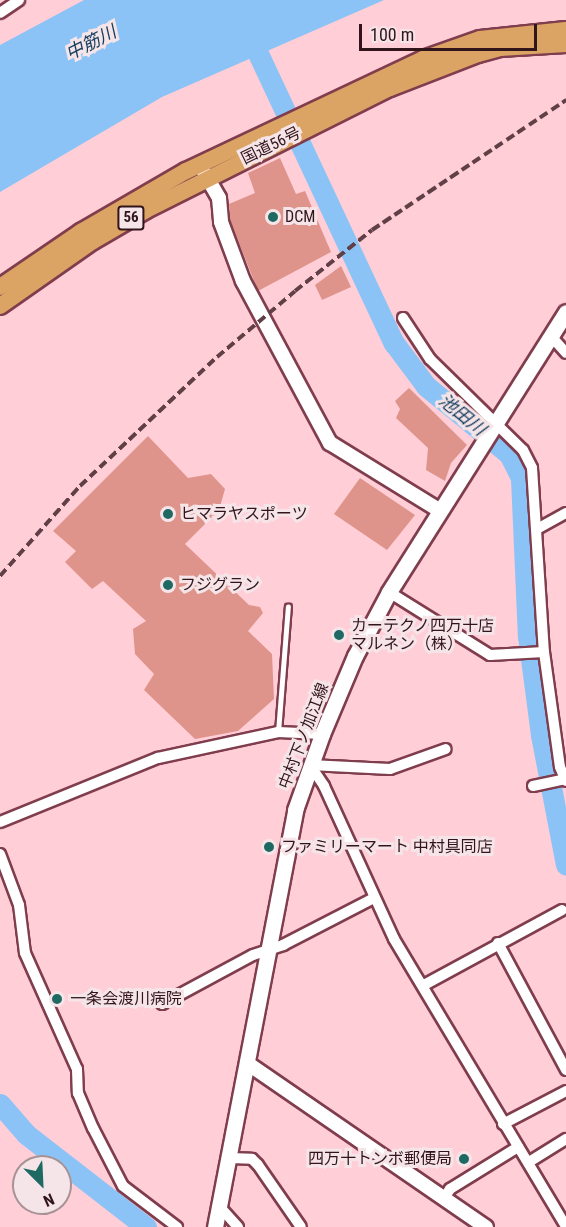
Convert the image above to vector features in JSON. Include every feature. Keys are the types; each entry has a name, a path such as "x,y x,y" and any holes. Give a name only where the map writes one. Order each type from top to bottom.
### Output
{"highway":[{"name":"国道56号","path":"0,287 137,197 203,171 271,139 423,59 480,39 566,30"},
{"name":"国道56号","path":"316,117 456,61 500,48 566,44"},
{"name":"国道56号","path":"0,306 93,241 203,171"}],"main road":[{"name":"中村下ノ加江線","path":"215,1227 295,810 310,765 355,656 389,592 549,335 566,312"}],"street":[{"path":"0,14 19,0"},
{"path":"203,171 219,198 221,222 243,280 314,419 330,443 439,510"},
{"path":"403,318 430,359 523,450 532,468 544,652 565,780 533,786"},
{"path":"549,335 566,353"},
{"path":"537,529 566,513"},
{"path":"389,592 490,655 544,652"},
{"path":"0,822 158,758 278,732 322,734"},
{"path":"310,765 390,769 446,749"},
{"path":"310,765 324,786 374,898 503,1124 529,1162 566,1226"},
{"path":"0,854 19,905 25,953 77,1070 78,1093 93,1128 123,1186 177,1227"},
{"path":"162,1004 267,949 374,898"},
{"path":"424,986 498,943 562,910"},
{"path":"498,943 566,1070"},
{"path":"247,1063 486,1227"},
{"path":"503,1124 566,1091"},
{"path":"529,1162 566,1139"},
{"path":"444,1198 450,1189 518,1147"},
{"path":"229,1158 252,1159 301,1227"},
{"path":"220,1207 238,1227"}],"lane":[{"path":"278,732 288,606"}],"water":[{"name":"中筋川","path":"84,0 384,0 162,97 0,192 0,45"}],"building":[{"name":"DCM","path":"280,158 296,194 305,191 331,252 258,291 230,220 229,204 255,193 248,173"},
{"path":"341,266 351,287 322,300 315,285"},
{"path":"409,388 467,445 451,463 445,481 426,470 428,448 396,418 400,409 395,401"},
{"name":"フジグラン","path":"148,436 188,478 211,474 225,489 219,510 185,544 249,605 260,607 263,613 248,631 272,654 274,699 238,731 195,739 144,690 154,674 135,654 133,629 146,621 103,581 92,589 65,562 76,551 53,531"},
{"path":"360,478 415,515 387,550 334,514"}],"waterway":[{"name":"池田川","path":"233,0 394,343 426,386 509,454 521,478 528,636 541,735 566,865"},
{"path":"0,1104 26,1134 146,1227"}],"railway":[{"path":"0,576 80,486 217,357 295,291 372,230 566,100"}],"place":[{"name":"DCM","path":"273,217"},
{"name":"ヒマラヤスポーツ","path":"168,514"},
{"name":"フジグラン","path":"168,585"},
{"name":"カーテクノ四万十店 マルネン（株）","path":"339,635"},
{"name":"ファミリーマート 中村具同店","path":"269,847"},
{"name":"一条会渡川病院","path":"57,999"},
{"name":"四万十トンボ郵便局","path":"464,1159"}]}
